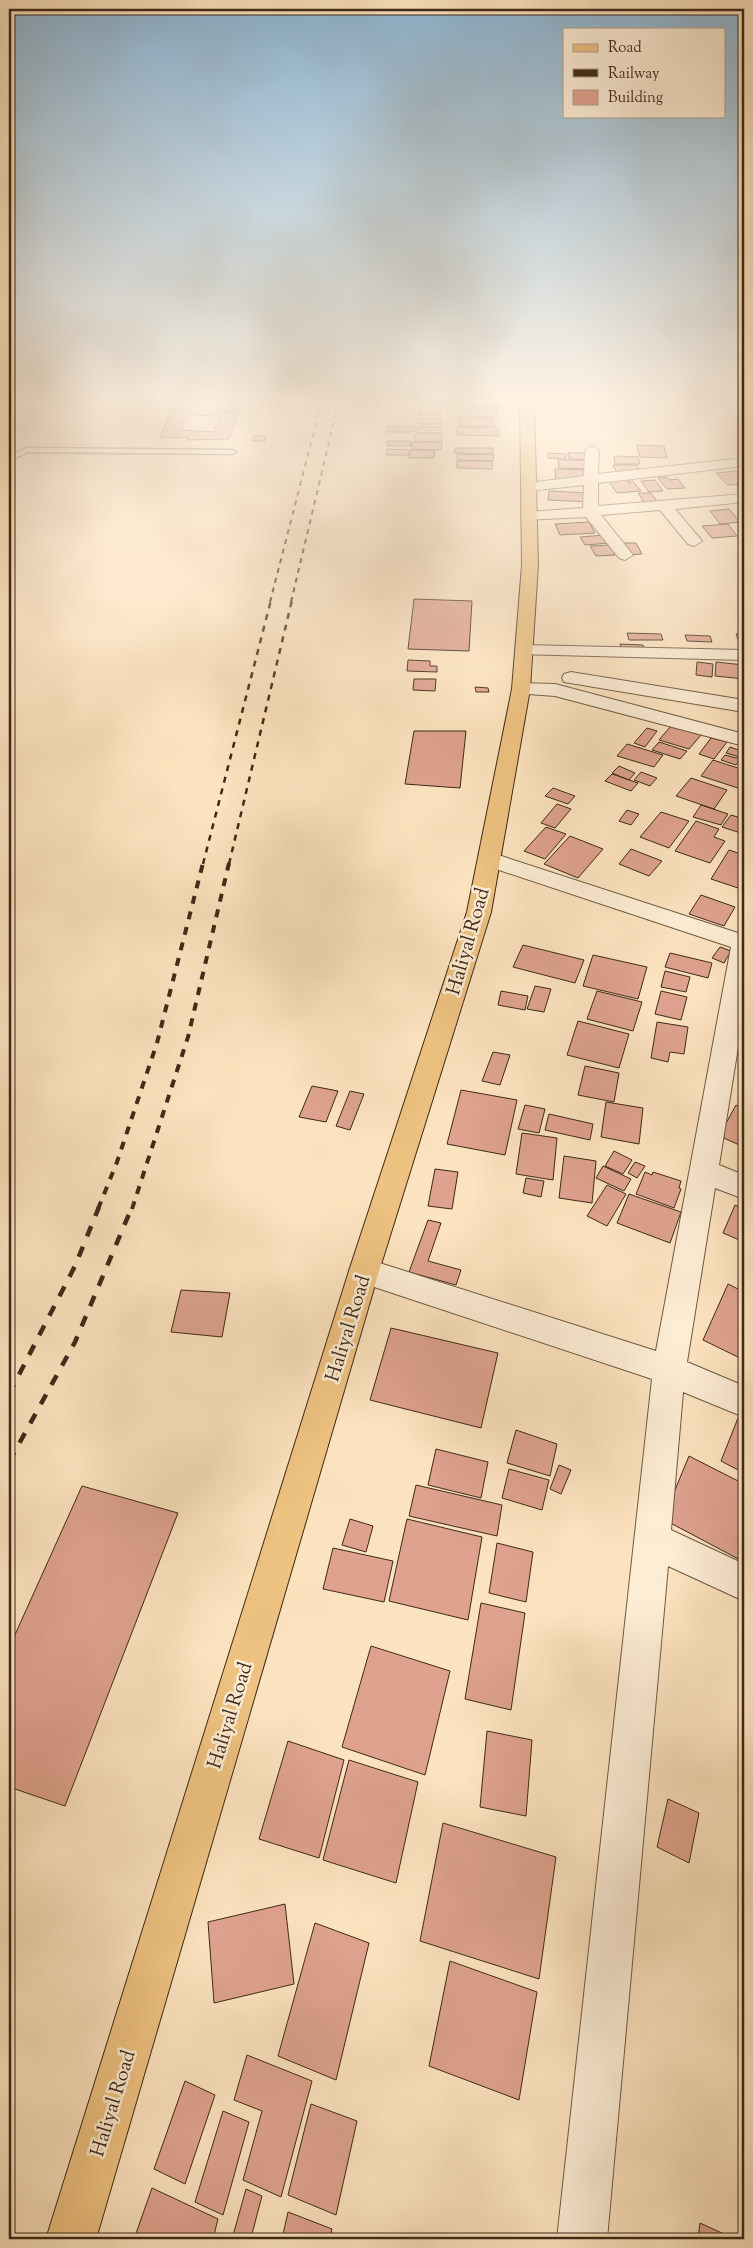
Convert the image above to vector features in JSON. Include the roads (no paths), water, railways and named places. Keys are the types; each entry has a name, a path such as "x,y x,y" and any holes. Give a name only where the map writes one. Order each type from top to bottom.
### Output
{"main road":[{"name":"Haliyal Road","path":"71,2239 364,1271 479,912 522,670 530,564 529,505"}],"street":[{"path":"547,505 590,512 664,505 694,541"},
{"path":"590,505 590,512 625,555"},
{"path":"522,670 744,655"},
{"path":"522,670 744,706"},
{"path":"522,670 555,690 744,740"},
{"path":"489,859 744,942 669,1370 582,2239"},
{"path":"705,1172 744,1187"},
{"path":"364,1271 669,1370 744,1402"},
{"path":"652,1540 744,1583"}],"railway":[{"path":"270,602 295,505"},
{"path":"291,602 314,505"},
{"path":"203,864 271,600"},
{"path":"229,864 292,600"},
{"path":"98,1209 117,1162 157,1043 203,863"},
{"path":"132,1209 188,1037 229,863"},
{"path":"9,1394 75,1266 99,1207"},
{"path":"9,1462 75,1342 132,1207"}]}
